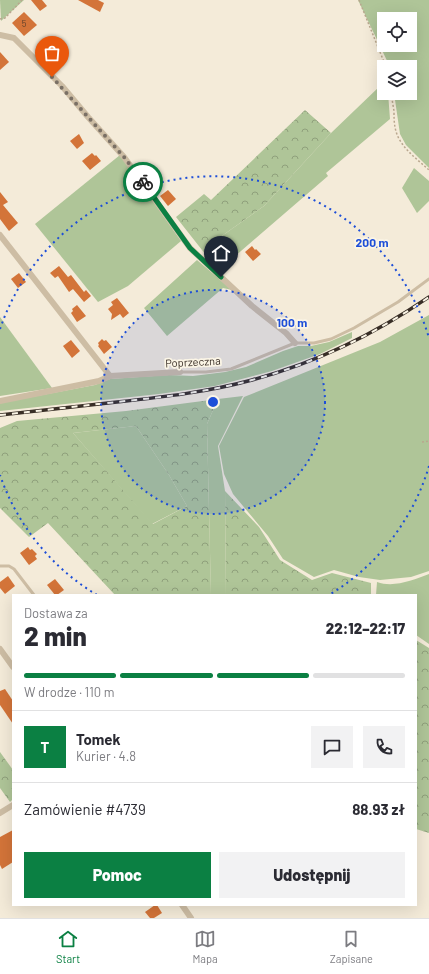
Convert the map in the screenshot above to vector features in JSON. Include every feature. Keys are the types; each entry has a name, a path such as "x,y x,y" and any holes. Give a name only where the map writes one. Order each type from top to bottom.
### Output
{"street":[{"path":"0,35 14,38 62,86 124,157 190,248 252,306 286,333 295,343"},
{"path":"0,235 110,376"},
{"name":"Poprzeczna","path":"0,400 99,381 110,376 180,372"},
{"path":"0,649 12,666"},
{"path":"0,813 12,806"},
{"path":"183,906 191,918"}],"lane":[{"name":"Poprzeczna","path":"180,372 206,372 231,369 295,343 314,343 331,339 354,328 398,302 429,279"},
{"path":"0,566 9,566 14,569 33,594"}],"path":[{"path":"0,19 5,18 22,0"},
{"path":"359,0 383,60"},
{"path":"392,100 397,134 407,150 429,170"},
{"path":"422,442 429,441"}],"green space":[{"path":"0,0 24,0 1,21"},
{"path":"358,0 429,0 429,168 406,145 400,134 395,100 417,100 417,60 387,60 383,52 417,52 417,12 377,12 377,40"},
{"path":"377,89 377,100 389,100 390,119 326,173 328,176 219,270 202,250 264,206 331,133"},
{"path":"305,110 331,133 264,206 202,250 176,217 204,194 211,200"},
{"path":"120,155 181,241 128,286 98,302 35,224"},
{"path":"414,168 429,181 429,201 417,213 402,188"},
{"path":"197,260 232,290 223,288 167,336 144,308"},
{"path":"429,315 429,571 411,577 380,580 359,577 334,570 314,577 283,559 268,536 233,494 224,474 219,446 244,397 380,342"},
{"path":"0,317 52,388 0,396"},
{"path":"352,332 352,338 320,354 272,371 215,386 159,394 0,411 0,403 95,385 110,379 169,375 193,376 225,372 246,367 298,346 311,346 329,342"},
{"path":"243,396 218,446 225,491 226,594 211,594 207,424 218,399"},
{"path":"218,399 207,424 211,594 114,594 48,523 29,537 0,508 0,428 17,421 126,411","holes":["136,426 169,475 187,506 153,524 73,433"]},
{"path":"136,426 169,475 187,506 152,524 73,433"},
{"path":"225,491 259,527 280,560 312,580 332,573 371,583 371,594 226,594"},
{"path":"429,574 429,644 417,636 417,594 376,594 377,582 383,584 397,584"},
{"path":"417,641 429,648 429,833 417,829"},
{"path":"0,752 12,769 12,800 10,802 0,788"}],"building":[{"path":"31,0 42,0 47,6 40,11"},
{"path":"78,0 98,0 104,3 100,12"},
{"path":"24,12 37,25 24,36 12,23"},
{"path":"0,52 9,62 0,70"},
{"path":"79,134 84,143 77,149 70,141"},
{"path":"92,153 101,161 90,170 82,161"},
{"path":"168,190 176,199 168,206 160,196"},
{"path":"0,192 8,202 3,205 18,223 9,231 0,219"},
{"path":"252,246 261,254 253,261 245,252"},
{"path":"59,266 68,277 71,275 84,292 86,290 91,296 84,302 73,289 69,292 58,276 55,278 50,273"},
{"path":"19,273 26,282 18,288 11,279"},
{"path":"117,298 129,313 123,318 120,314 111,320 112,314 108,309 113,305 111,302"},
{"path":"77,305 86,316 77,322 71,313 73,311 72,309"},
{"path":"102,339 104,341 106,340 112,347 104,354 98,346 98,343"},
{"path":"71,340 80,351 72,358 63,346"},
{"path":"28,547 37,554 35,556 37,559 29,565 20,553"},
{"path":"8,576 15,586 5,594 0,588 0,582"},
{"path":"55,579 64,590 58,594 54,594 47,585"},
{"path":"5,689 12,700 12,723 0,705 0,691"},
{"path":"12,831 12,863 2,869 0,865 0,837"},
{"path":"154,906 158,906 162,913 154,918 150,918 145,912"}],"railway":[{"path":"0,415 168,396 219,388 252,380 299,365 344,346 388,323 429,297"}],"way so far":[{"path":"52,77 62,86 124,157 143,182"}],"route":[{"path":"143,182 190,248 221,277"}]}
